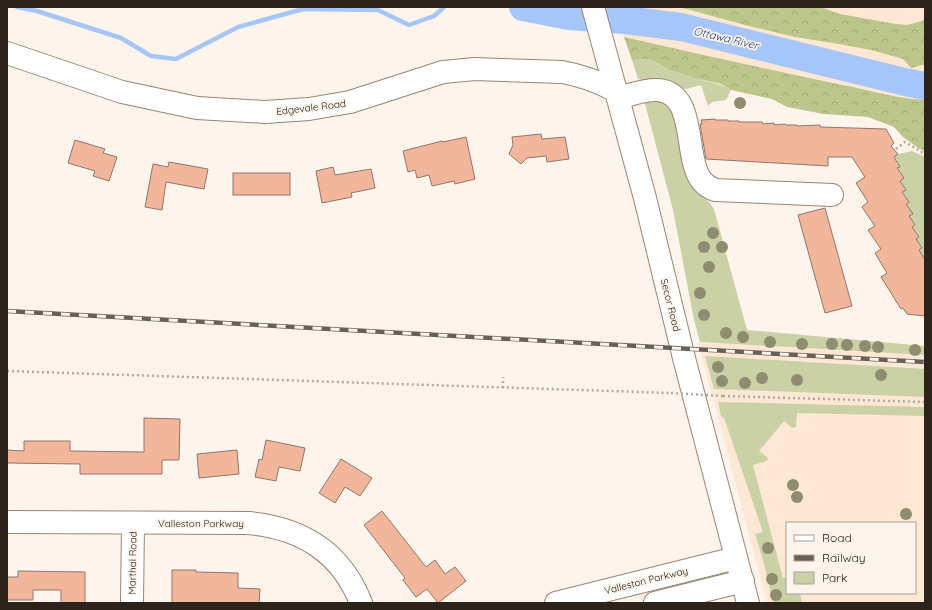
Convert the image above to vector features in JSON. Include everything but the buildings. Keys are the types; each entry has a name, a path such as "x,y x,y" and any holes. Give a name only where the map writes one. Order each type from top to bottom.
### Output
{"street":[{"name":"Secor Road","path":"593,7 645,198 748,603"},
{"name":"Edgevale Road","path":"7,53 122,92 197,108 265,112 309,109 350,102 443,72 475,69 562,72 596,82 617,94"},
{"path":"617,94 659,90 664,91 676,99 683,110 696,171 706,185 715,190 832,195"},
{"name":"Valleston Parkway","path":"7,522 266,524 282,528 313,543 335,560 353,584 361,603"},
{"name":"Marthal Road","path":"132,523 132,603"},
{"name":"Valleston Parkway","path":"556,603 736,558"},
{"path":"655,603 742,581"}],"path":[{"path":"896,149 905,142 925,154"},
{"path":"7,371 925,402"},
{"path":"503,377 503,388"}],"shaded area":[{"path":"616,7 925,7 925,178 909,100 852,86 779,72 624,37"},
{"path":"698,342 925,355 925,603 767,603"}],"green space":[{"path":"679,7 820,7 840,14 896,24 907,25 925,20 925,65 911,68 903,59 871,50 795,37"},
{"path":"624,37 892,96 925,100 925,151 918,148 903,137 894,127 868,117 824,114 787,107 772,99 731,90 721,84 670,70 649,59 632,60"},
{"path":"649,59 676,72 717,84 731,90 726,100 712,102 708,106 701,85 686,89 638,79 632,60"},
{"path":"651,98 670,104 700,194 714,209 747,330 925,346 925,355 700,342 694,320 673,210 645,104 645,102"},
{"path":"912,151 925,157 925,260 919,250 922,248 916,239 919,237 912,227 915,225 909,216 913,214 906,204 909,202 902,192 906,190 900,181 904,178 897,168 900,167 894,157 898,154"},
{"path":"705,356 925,369 925,397 714,389"},
{"path":"718,402 925,407 925,416 797,413 796,427 792,428 784,421 759,451 767,457 768,460 753,465 783,578 786,577 786,594 800,594 802,603 773,603 755,534 763,532 724,418 721,416"}],"waterway":[{"path":"17,7 37,11 121,38 151,56 176,59 238,27 303,9 378,10 409,25 434,16 444,7"},
{"name":"Ottawa River","path":"523,7 569,16 625,20 681,27 925,86"}],"railway":[{"path":"7,311 925,362"}]}
